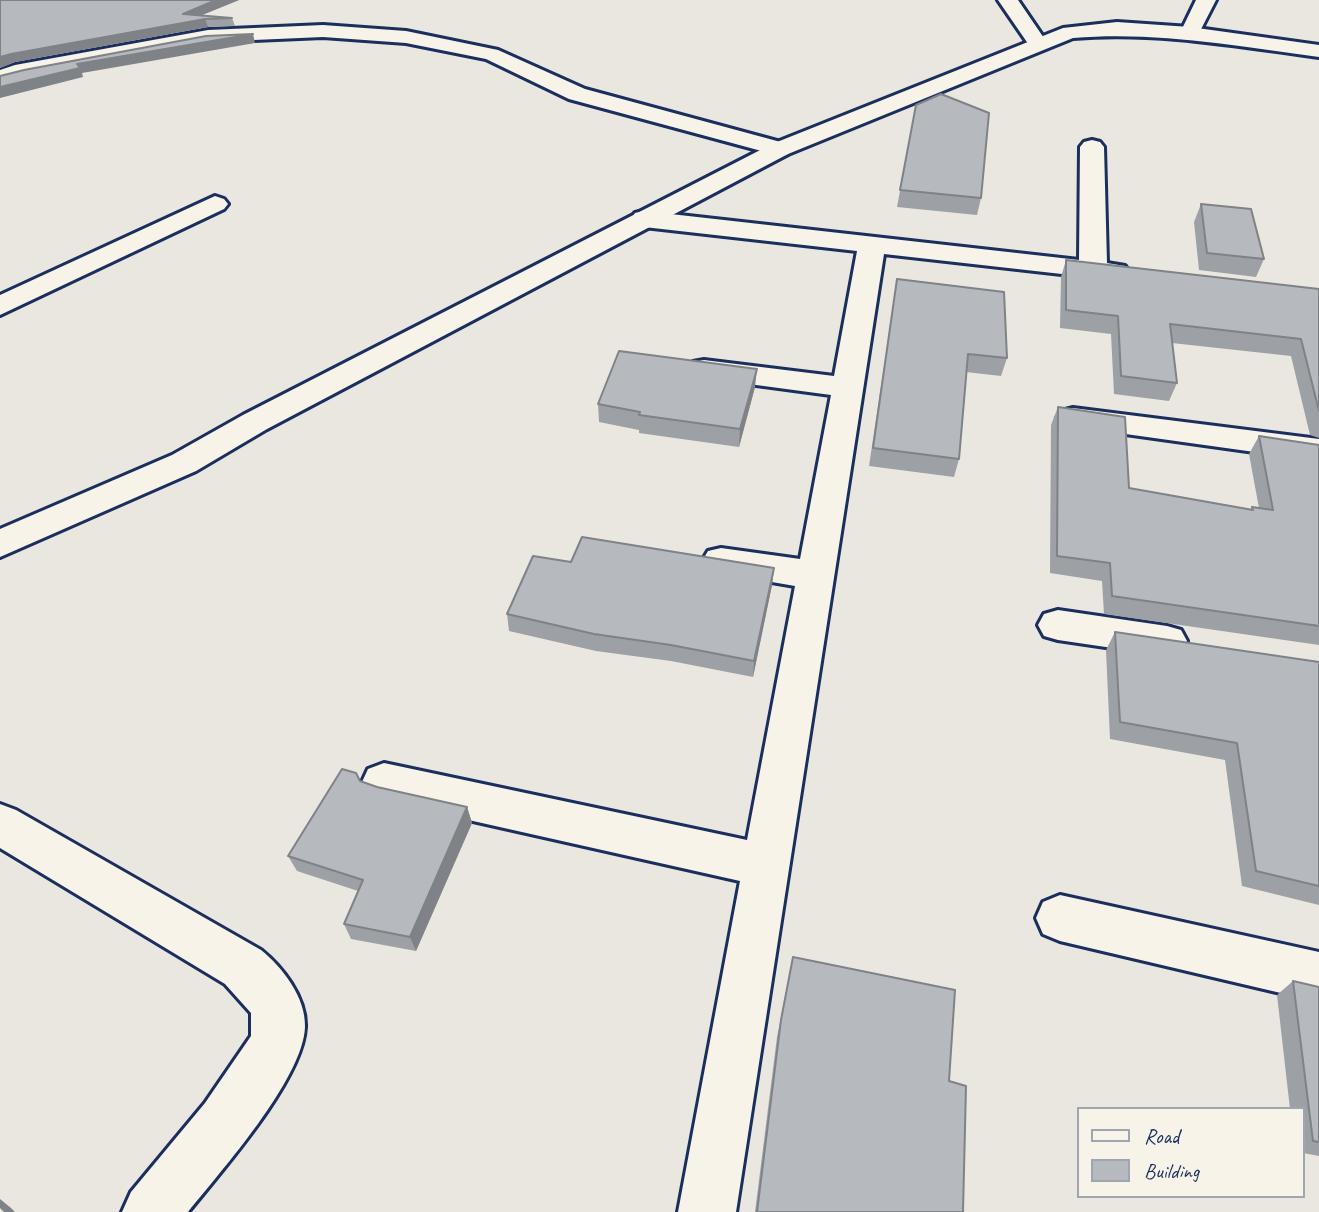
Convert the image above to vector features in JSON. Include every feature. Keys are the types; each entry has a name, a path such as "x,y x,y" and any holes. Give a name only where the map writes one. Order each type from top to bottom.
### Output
{"street":[{"path":"1008,0 1038,44"},
{"path":"1189,33 1206,0"},
{"path":"0,544 184,463 256,422 780,149 1070,32 1117,29 1189,33 1319,51"},
{"path":"0,77 23,70 208,36 323,31 407,37 491,54 586,97 780,149"},
{"path":"1092,147 1093,269"},
{"path":"0,306 215,204"},
{"path":"644,219 1146,275"},
{"path":"707,1212 872,245"},
{"path":"670,364 848,387"},
{"path":"1064,416 1319,450"},
{"path":"683,556 816,575"},
{"path":"1058,625 1209,647"},
{"path":"383,782 767,866"},
{"path":"0,824 243,967 261,981 274,1004 279,1030 261,1073 151,1212"},
{"path":"1060,918 1319,977"}],"building":[{"path":"0,0 216,0 183,14 232,18 205,19 0,57"},
{"path":"253,34 77,64 80,68 0,87 0,76 24,70 206,36"},
{"path":"941,94 989,113 981,198 900,190 916,105"},
{"path":"1201,204 1251,209 1264,259 1207,253"},
{"path":"1066,260 1319,289 1319,411 1301,339 1170,324 1177,383 1121,376 1118,316 1066,310"},
{"path":"897,279 1004,292 1007,358 968,354 959,459 873,448"},
{"path":"619,351 757,369 740,429 639,415 640,412 598,404"},
{"path":"1058,407 1125,417 1129,488 1253,510 1252,507 1273,510 1259,436 1319,445 1319,626 1112,596 1110,563 1057,556"},
{"path":"582,537 774,568 754,661 594,634 507,614 533,556 571,562"},
{"path":"1115,632 1319,662 1319,886 1256,871 1237,743 1120,722"},
{"path":"342,769 356,773 360,781 377,787 467,807 410,937 344,924 363,880 288,856"},
{"path":"793,957 955,990 949,1081 966,1086 963,1212 757,1212 781,1020"},
{"path":"1293,981 1319,987 1319,1142 1313,1141"}]}
